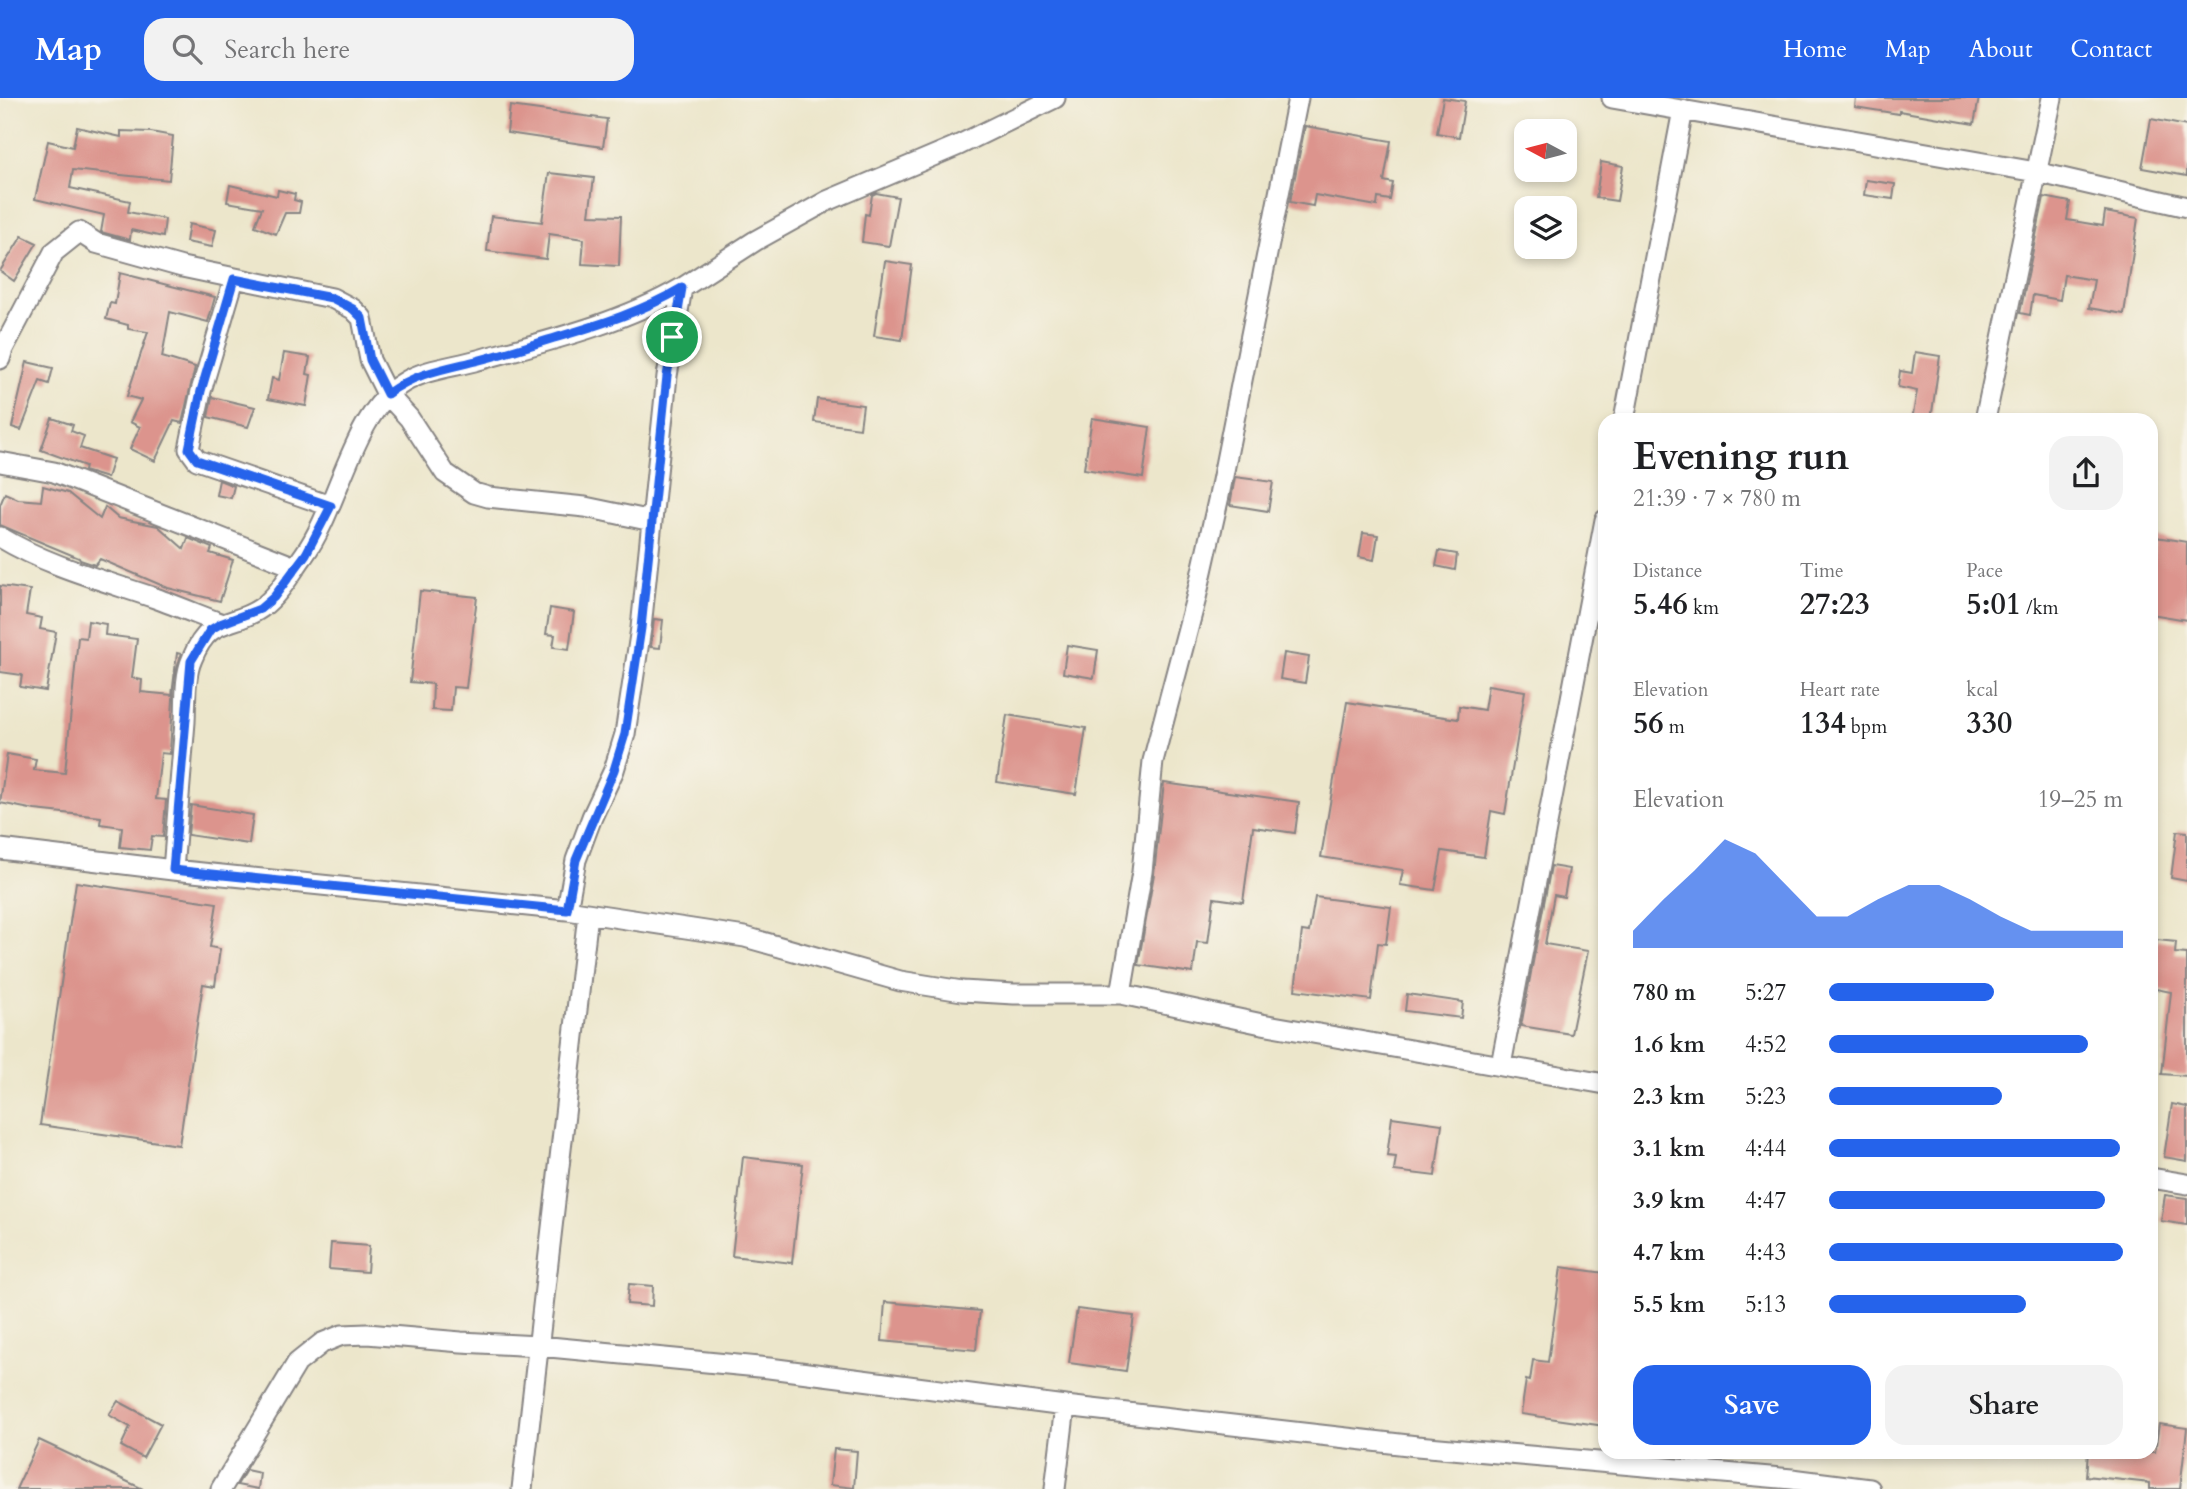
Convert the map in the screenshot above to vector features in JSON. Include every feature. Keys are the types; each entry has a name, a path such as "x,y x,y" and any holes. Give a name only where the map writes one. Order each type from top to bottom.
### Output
{"street":[{"path":"173,870 191,661 210,630 260,609 274,597 306,554 331,506 374,410 387,394 405,381 440,368 476,361 626,316 658,302 755,241 827,201 959,145 1055,98"},
{"path":"1121,994 1142,872 1153,761 1196,598 1219,496 1297,98"},
{"path":"1612,98 2036,172 2187,206"},
{"path":"1986,413 2052,98"},
{"path":"1625,413 1683,110"},
{"path":"0,359 54,252 79,232 96,243 234,279 332,298 353,309 362,318 370,360 387,394 410,418 445,473 474,493 488,497 585,507 652,520"},
{"path":"234,279 201,391 189,449 197,460 331,506"},
{"path":"567,910 576,860 614,770 625,734 641,628 667,376 682,288"},
{"path":"0,462 54,472 295,567"},
{"path":"0,537 25,552 66,569 158,599 220,624"},
{"path":"1500,1065 1598,556"},
{"path":"0,849 173,870 567,910 745,937 900,981 962,991 1121,994 1262,1024 1598,1083"},
{"path":"523,1489 587,914"},
{"path":"2158,1179 2187,1184"},
{"path":"221,1489 297,1363 322,1343 342,1335 367,1334 539,1346 769,1368 1065,1406 1417,1446 1792,1484 1870,1489"},
{"path":"1055,1489 1065,1406"}],"building":[{"path":"1443,98 1465,101 1459,137 1437,133"},
{"path":"1856,98 1979,98 1974,124 1899,111 1899,114 1855,107"},
{"path":"510,106 607,119 603,147 507,133"},
{"path":"2151,119 2187,126 2187,176 2142,168"},
{"path":"1305,126 1391,141 1384,181 1393,183 1390,200 1378,198 1377,206 1315,195 1313,206 1290,202"},
{"path":"77,127 121,137 121,131 173,136 169,180 73,170 70,188 130,201 128,212 165,219 163,237 131,230 130,240 101,232 104,215 35,199 48,141 73,147"},
{"path":"1601,162 1623,166 1617,201 1596,198"},
{"path":"549,173 594,178 589,215 621,216 619,266 582,264 584,239 549,234 546,259 487,251 491,216 542,222"},
{"path":"1866,180 1895,184 1893,199 1864,195"},
{"path":"230,185 277,196 278,190 295,194 294,200 301,202 299,213 285,213 276,234 255,226 262,208 227,202"},
{"path":"876,193 898,197 889,246 862,242 865,214 869,215 872,195"},
{"path":"2044,197 2070,202 2067,220 2103,226 2105,212 2138,218 2124,314 2089,308 2094,280 2064,275 2060,300 2033,295 2030,315 2020,313"},
{"path":"189,224 216,230 212,247 186,242"},
{"path":"22,236 37,243 14,281 0,271"},
{"path":"885,261 912,265 902,340 874,336"},
{"path":"120,273 215,297 208,322 170,312 162,357 195,367 182,423 174,421 155,461 130,449 140,427 130,422 141,400 127,396 148,332 128,329 128,325 106,319 110,303 115,304"},
{"path":"1915,352 1940,356 1932,413 1913,413 1917,391 1898,387 1900,371 1912,373"},
{"path":"284,353 310,357 307,374 311,375 306,406 268,399 272,378 279,380"},
{"path":"27,362 53,368 49,384 40,381 21,430 12,427"},
{"path":"212,397 255,407 248,427 208,417"},
{"path":"817,399 863,405 860,428 814,422"},
{"path":"52,418 73,425 71,431 84,436 80,448 113,459 107,478 84,471 85,466 41,450"},
{"path":"1092,418 1150,427 1143,478 1084,469"},
{"path":"1235,477 1273,482 1268,511 1230,505"},
{"path":"219,480 234,486 231,498 216,495"},
{"path":"43,486 68,493 100,519 105,507 118,518 158,526 184,549 188,538 212,548 210,553 233,560 220,601 168,588 100,559 95,565 80,560 0,525 0,505 5,493 18,499 41,501"},
{"path":"1363,533 1378,535 1374,560 1359,557"},
{"path":"2158,537 2187,542 2187,620 2158,615"},
{"path":"1439,551 1457,554 1455,570 1436,566"},
{"path":"0,586 30,590 26,615 42,618 40,629 56,632 46,691 20,687 22,675 0,672"},
{"path":"420,591 477,597 466,688 453,687 451,711 432,710 433,684 410,682"},
{"path":"550,608 574,612 569,649 553,647 555,635 546,634"},
{"path":"654,619 663,620 660,648 651,647"},
{"path":"88,621 106,624 105,635 137,639 132,678 142,680 141,692 172,695 177,653 181,654 174,681 170,754 161,753 156,799 166,800 163,837 152,836 150,850 120,847 122,827 100,824 101,817 35,810 0,803 7,754 36,759 34,770 65,773 78,637 86,638"},
{"path":"1067,645 1098,650 1094,678 1063,673"},
{"path":"1284,653 1309,657 1305,683 1280,679"},
{"path":"1488,685 1525,691 1505,814 1491,811 1484,857 1442,851 1435,890 1400,885 1403,870 1321,857 1347,702 1458,719 1459,706 1484,710"},
{"path":"1007,715 1086,728 1076,794 997,782"},
{"path":"1164,783 1299,802 1295,833 1253,827 1243,902 1214,898 1208,943 1197,942 1193,973 1138,965 1154,874"},
{"path":"191,805 253,815 249,844 188,835"},
{"path":"2177,831 2187,832 2187,881 2171,878"},
{"path":"1551,866 1569,869 1564,897 1554,895 1545,944 1588,951 1571,1034 1521,1026"},
{"path":"76,882 217,903 210,947 220,949 215,986 203,984 179,1145 40,1125"},
{"path":"1315,897 1391,907 1386,944 1378,943 1371,1000 1295,990 1302,931 1309,932"},
{"path":"2158,940 2176,942 2175,953 2187,954 2187,1076 2162,1074 2171,992 2158,989"},
{"path":"1407,994 1463,1002 1461,1018 1405,1011"},
{"path":"2172,1104 2187,1107 2187,1161 2164,1157"},
{"path":"1392,1117 1442,1124 1435,1176 1394,1171 1396,1157 1387,1156"},
{"path":"743,1157 803,1164 792,1263 732,1256"},
{"path":"2165,1195 2187,1198 2187,1225 2161,1221"},
{"path":"331,1243 369,1246 367,1272 329,1269"},
{"path":"1561,1267 1598,1272 1598,1425 1521,1414 1526,1380 1530,1381 1533,1360 1548,1362"},
{"path":"629,1284 653,1286 652,1306 627,1304"},
{"path":"885,1302 980,1311 976,1350 882,1341"},
{"path":"1077,1309 1134,1316 1126,1371 1069,1363"},
{"path":"118,1401 161,1424 143,1458 121,1446 130,1427 109,1415"},
{"path":"2159,1424 2187,1428 2180,1489 2150,1489 2150,1483 2086,1476 2087,1459 2158,1459"},
{"path":"39,1440 143,1489 16,1489"},
{"path":"834,1449 857,1451 854,1488 830,1485"},
{"path":"246,1470 260,1473 258,1489 237,1485"}],"route":[{"path":"234,279 332,298 353,309 362,318 370,360 387,394 405,381 440,368 476,361 626,316 682,288 672,337 641,628 625,734 614,770 576,860 567,910 173,870 191,661 210,630 260,609 274,597 306,554 331,506 197,460 189,449 201,391 234,279"}]}
